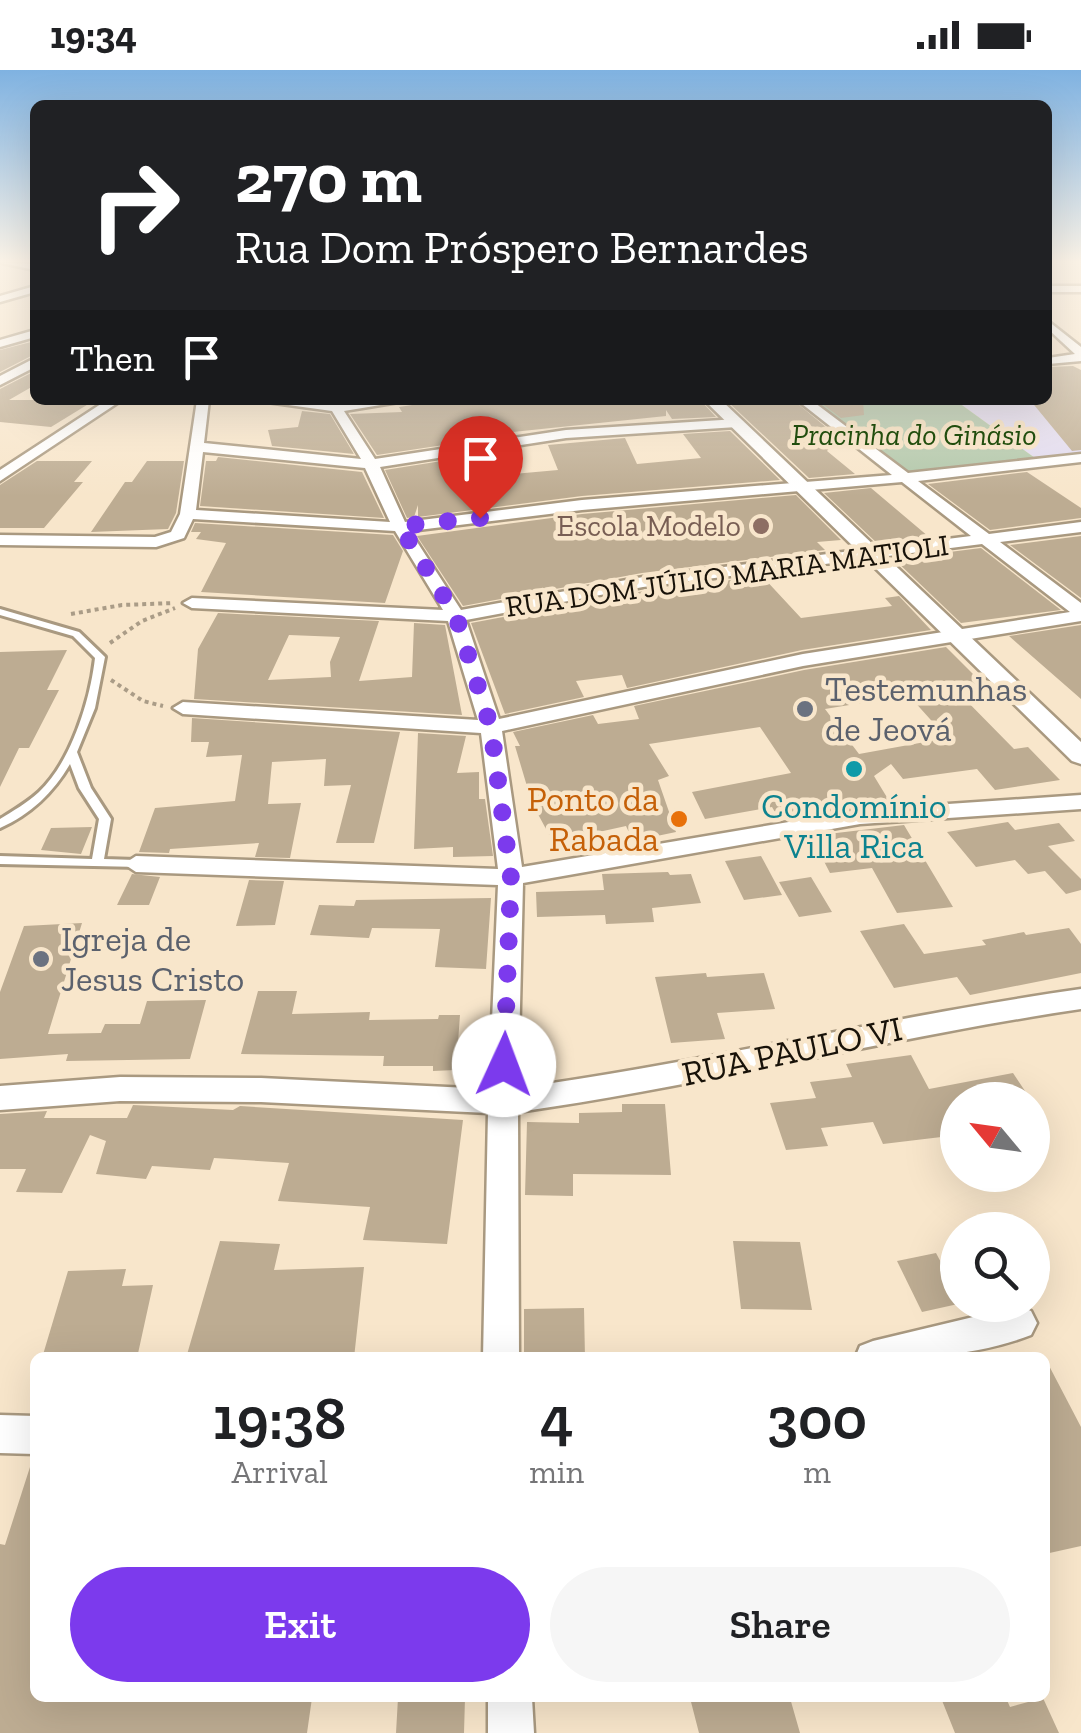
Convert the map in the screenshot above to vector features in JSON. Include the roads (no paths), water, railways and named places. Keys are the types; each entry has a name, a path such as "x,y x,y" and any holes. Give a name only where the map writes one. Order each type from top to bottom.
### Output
{"street":[{"path":"0,347 30,357"},
{"path":"1052,359 1081,355"},
{"path":"0,381 30,362"},
{"path":"0,477 108,405"},
{"path":"0,540 148,542 178,535 188,514 203,405"},
{"path":"307,405 362,405"},
{"path":"717,405 1081,756"},
{"path":"810,405 1081,614"},
{"path":"336,408 371,464 400,526 456,616 491,728 511,878 503,1102 502,1352"},
{"path":"200,446 371,464 584,432 737,423"},
{"path":"188,514 400,526 582,505 804,489 1081,458"},
{"name":"RUA DOM JÚLIO MARIA MATIOLI","path":"192,603 456,616 643,582 1081,527"},
{"path":"183,708 491,728 804,660 1081,614"},
{"path":"136,864 511,878 860,817 1081,802"},
{"name":"RUA PAULO VI","path":"0,1098 120,1089 243,1090 503,1102 632,1084 970,1014 1081,999"},
{"path":"899,1352 1019,1323"},
{"path":"0,1434 30,1435"},
{"path":"510,1702 511,1733"}],"lane":[{"path":"0,612 76,634 100,657 99,676 71,751 49,788 0,824"},
{"path":"71,751 85,788 106,820 97,862"},
{"path":"0,860 136,864"}],"place":[{"name":"Escola Modelo","path":"761,526"},
{"name":"Testemunhas de Jeová","path":"805,709"},
{"name":"Condomínio Villa Rica","path":"854,769"},
{"name":"Ponto da Rabada","path":"679,819"},
{"name":"Igreja de Jesus Cristo","path":"41,959"}],"park label":[{"name":"Pracinha do Ginásio","path":"914,435"}]}
